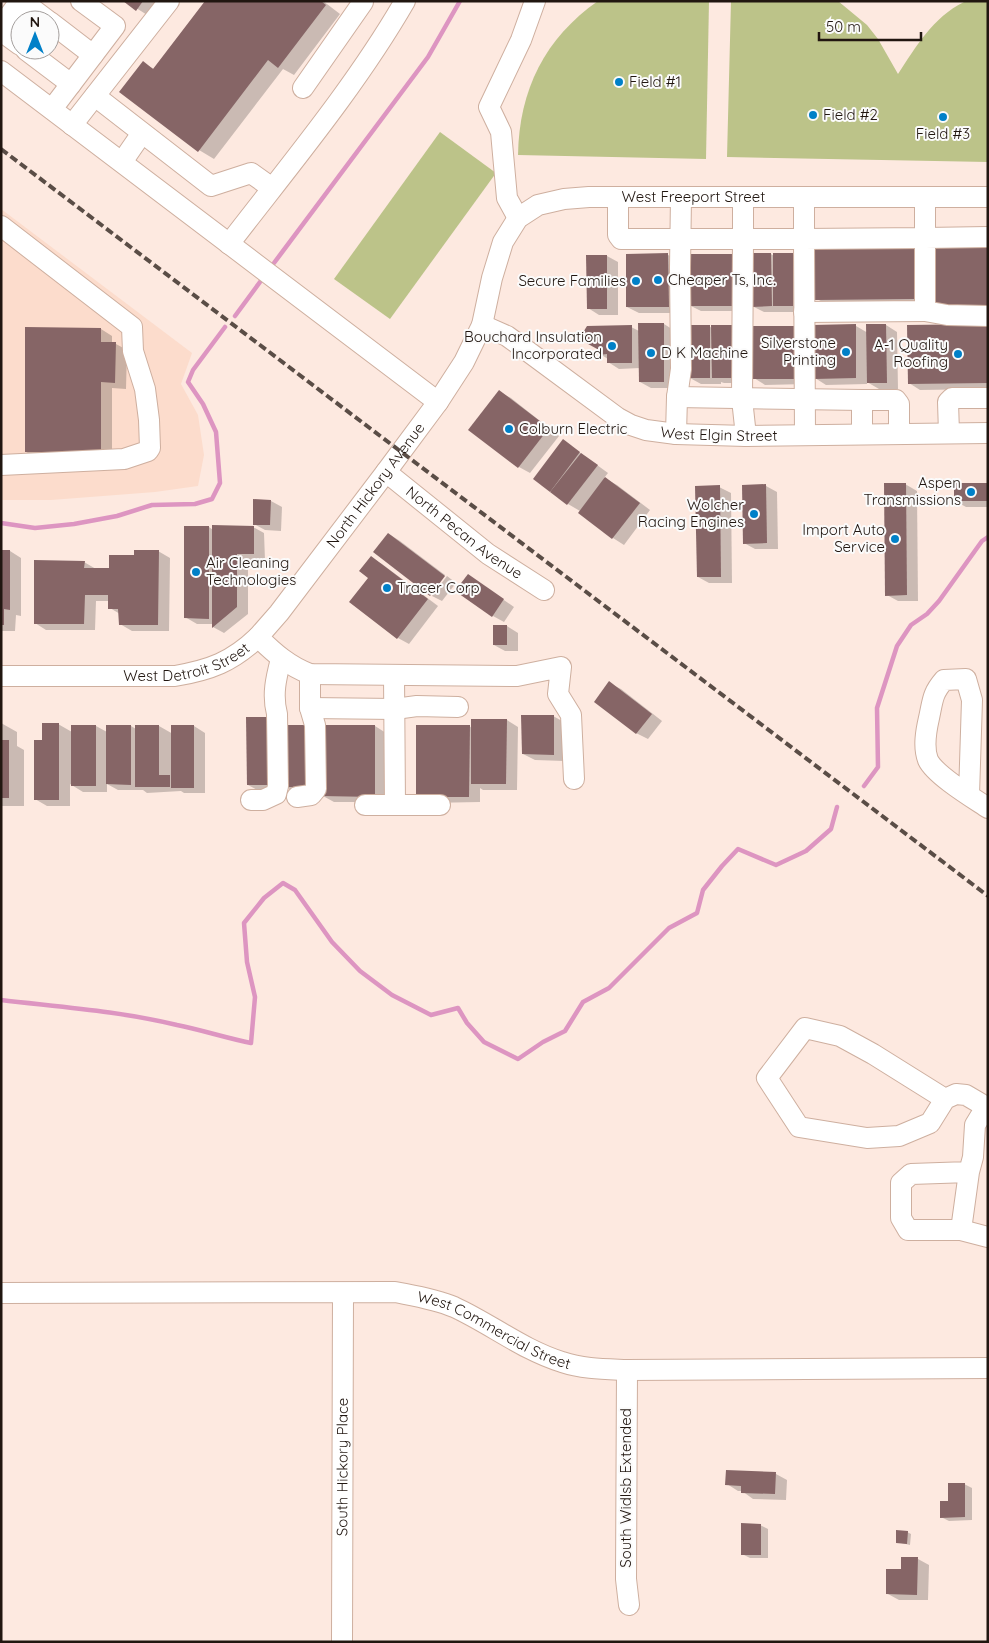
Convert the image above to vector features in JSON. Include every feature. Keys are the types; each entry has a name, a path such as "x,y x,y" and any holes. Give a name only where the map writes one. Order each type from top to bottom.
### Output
{"street":[{"path":"1,27 21,1 33,10"},
{"path":"52,109 114,26 81,1"},
{"path":"72,125 169,1"},
{"path":"303,88 362,1"},
{"path":"229,244 330,113 394,21 405,1"},
{"path":"518,218 507,198 501,132 489,107 521,40 536,1"},
{"path":"60,30 93,55"},
{"path":"39,60 71,84"},
{"path":"1,71 438,402"},
{"path":"95,96 211,186 251,173 272,188"},
{"path":"122,162 142,133"},
{"path":"618,197 618,235 621,239 742,240 988,237"},
{"name":"West Freeport Street","path":"482,325 492,278 503,242 518,218 538,206 564,199 618,197 988,197"},
{"path":"676,434 677,398 681,369 681,197"},
{"path":"804,197 805,435"},
{"path":"925,197 925,311"},
{"path":"743,198 742,400 746,436"},
{"path":"1,226 132,327 133,351 145,389 150,448 148,451 124,459 1,466"},
{"path":"804,312 925,311 947,315 988,316"},
{"name":"North Hickory Avenue","path":"258,638 279,613 438,402 464,362 482,325"},
{"name":"West Elgin Street","path":"482,325 507,336 618,418 631,425 661,434 746,436 988,433"},
{"path":"677,398 896,400 899,404 899,434"},
{"path":"949,434 948,402 952,398 988,398"},
{"path":"862,400 862,434"},
{"name":"North Pecan Avenue","path":"386,472 488,554 544,590"},
{"name":"West Detroit Street","path":"1,676 160,676 184,674 224,663 258,638 281,659 294,668 310,674 517,676 561,667 558,694 571,714 574,779"},
{"path":"252,800 263,800 276,794 278,786 277,714 274,703 275,680 281,659"},
{"path":"297,797 311,796 316,789 315,725 310,708 310,674"},
{"path":"394,675 395,805"},
{"path":"968,795 972,700 966,679 944,680 935,691 925,734 929,760 948,782 968,795 988,808"},
{"path":"310,708 395,709 418,706 458,707"},
{"path":"365,805 440,805"},
{"path":"945,1099 873,1054 840,1036 804,1028 767,1078 799,1127 867,1138 899,1136 930,1123 945,1099 956,1094 966,1095 987,1107 975,1125 977,1162 961,1230"},
{"path":"977,1162 911,1174 901,1184 901,1218 908,1230 961,1230 988,1237"},
{"name":"West Commercial Street","path":"1,1293 395,1292 425,1298 454,1307 532,1350 564,1363 594,1368 627,1370 988,1368"},
{"name":"South Hickory Place","path":"342,1642 343,1293"},
{"name":"South Widlsb Extended","path":"627,1370 626,1578 629,1605"}],"shaded area":[{"path":"1,209 192,353 181,384 198,415 204,455 198,486 155,492 51,500 1,500"}],"green space":[{"name":"Field #1","path":"598,1 709,1 706,159 518,155 523,109 538,68 563,32"},
{"name":"Field #2","path":"731,1 838,1 867,25 878,39 898,74 926,34 943,16 964,2 988,1 988,162 727,157"},
{"path":"440,132 496,173 390,319 334,279"}],"building":[{"path":"123,1 143,1 136,11"},
{"path":"205,1 321,1 326,5 278,68 268,60 198,152 119,92 143,61 153,69"},
{"path":"988,246 988,305 934,306 934,247"},
{"path":"815,247 914,247 914,299 815,300"},
{"path":"668,253 669,307 626,307 626,254"},
{"path":"750,253 771,253 772,306 751,307"},
{"path":"773,253 793,253 793,306 773,306"},
{"path":"688,254 732,254 732,306 688,306"},
{"path":"586,255 607,255 607,309 587,309"},
{"name":"D K Machine","path":"638,323 664,323 664,382 639,382"},
{"path":"856,324 856,378 814,379 813,325"},
{"path":"866,324 886,324 887,383 867,383"},
{"name":"A-1 Quality Roofing","path":"988,324 988,383 908,384 907,325"},
{"name":"Bouchard Insulation Incorporated","path":"632,325 632,363 607,363 607,354 599,355 599,350 579,339 587,326"},
{"path":"688,325 710,325 710,378 689,378"},
{"path":"711,325 732,325 732,378 712,378"},
{"path":"752,326 795,326 795,379 752,379"},
{"path":"25,327 101,328 101,342 116,342 115,383 101,382 101,452 25,452"},
{"name":"Colburn Electric","path":"499,390 549,428 518,468 468,430"},
{"path":"563,439 580,452 550,492 533,479"},
{"path":"581,453 598,465 567,505 550,492"},
{"path":"605,477 640,503 612,539 578,513"},
{"name":"Import Auto Service","path":"884,483 906,483 907,595 885,596"},
{"name":"Aspen Transmissions","path":"954,483 988,483 988,501 954,501"},
{"name":"Wolcher Racing Engines","path":"766,484 767,543 743,544 742,485"},
{"path":"720,485 721,577 697,577 695,486"},
{"path":"253,499 271,500 270,525 253,525"},
{"path":"212,525 254,526 254,554 237,554 237,607 212,628"},
{"name":"Air Cleaning Technologies","path":"184,526 209,526 209,619 184,618"},
{"path":"388,533 445,576 430,596 373,552"},
{"path":"1,550 10,550 10,610 4,609 4,625 1,625"},
{"path":"134,550 159,550 158,625 119,625 118,609 108,609 108,595 85,595 84,624 34,624 34,560 85,561 84,568 109,568 109,555 134,555"},
{"name":"Tracer Corp","path":"371,556 428,599 397,639 349,602 368,578 359,571"},
{"path":"468,574 504,599 492,617 455,591"},
{"path":"493,625 507,625 507,645 493,645"},
{"path":"609,681 652,714 636,734 594,702"},
{"path":"521,715 554,715 554,755 522,754"},
{"path":"246,717 271,717 271,785 247,785"},
{"path":"471,719 507,719 506,784 471,784"},
{"path":"42,723 59,723 59,800 34,800 34,740 42,740"},
{"path":"71,725 96,725 96,786 71,786"},
{"path":"106,725 131,725 131,785 106,784"},
{"path":"135,725 159,725 159,775 170,775 170,787 135,787"},
{"path":"171,725 194,725 194,788 171,788"},
{"path":"284,725 309,725 309,787 284,787"},
{"path":"321,725 375,725 375,797 321,796"},
{"path":"416,725 470,725 469,797 416,797"},
{"path":"1,740 9,740 9,798 1,798"},
{"path":"726,1470 776,1472 775,1494 741,1493 741,1486 725,1485"},
{"path":"948,1483 965,1483 965,1517 940,1518 940,1501 948,1501"},
{"path":"741,1523 761,1524 761,1555 741,1555"},
{"path":"896,1530 908,1531 907,1544 896,1543"},
{"path":"901,1557 918,1557 917,1595 886,1594 886,1569 901,1569"}],"waterway":[{"path":"274,263 428,57 460,1"},
{"path":"235,316 260,282"},
{"path":"1,523 35,528 74,524 117,516 152,505 195,504 212,499 220,483 216,432 203,404 188,382 193,370 225,327"},
{"path":"864,786 878,767 877,708 897,646 911,625 927,614 939,601 982,541 988,537"},
{"path":"1,1000 133,1016 251,1043 255,997 247,962 244,923 264,898 283,883 295,890 332,942 360,971 392,995 431,1015 458,1008 467,1023 484,1042 518,1059 543,1042 565,1031 583,1002 609,988 669,928 697,913 703,890 738,849 776,865 806,851 831,829 837,807"}],"railway":[{"path":"1,149 988,896"}],"place":[{"name":"Field #1","path":"619,82"},
{"name":"Field #2","path":"813,115"},
{"name":"Field #3","path":"943,117"},
{"name":"Cheaper Ts, Inc.","path":"658,280"},
{"name":"Secure Families","path":"636,281"},
{"name":"Bouchard Insulation Incorporated","path":"612,346"},
{"name":"Silverstone Printing","path":"846,352"},
{"name":"D K Machine","path":"651,353"},
{"name":"A-1 Quality Roofing","path":"958,354"},
{"name":"Colburn Electric","path":"509,429"},
{"name":"Aspen Transmissions","path":"971,492"},
{"name":"Wolcher Racing Engines","path":"754,514"},
{"name":"Import Auto Service","path":"895,539"},
{"name":"Air Cleaning Technologies","path":"196,572"},
{"name":"Tracer Corp","path":"387,588"}]}
